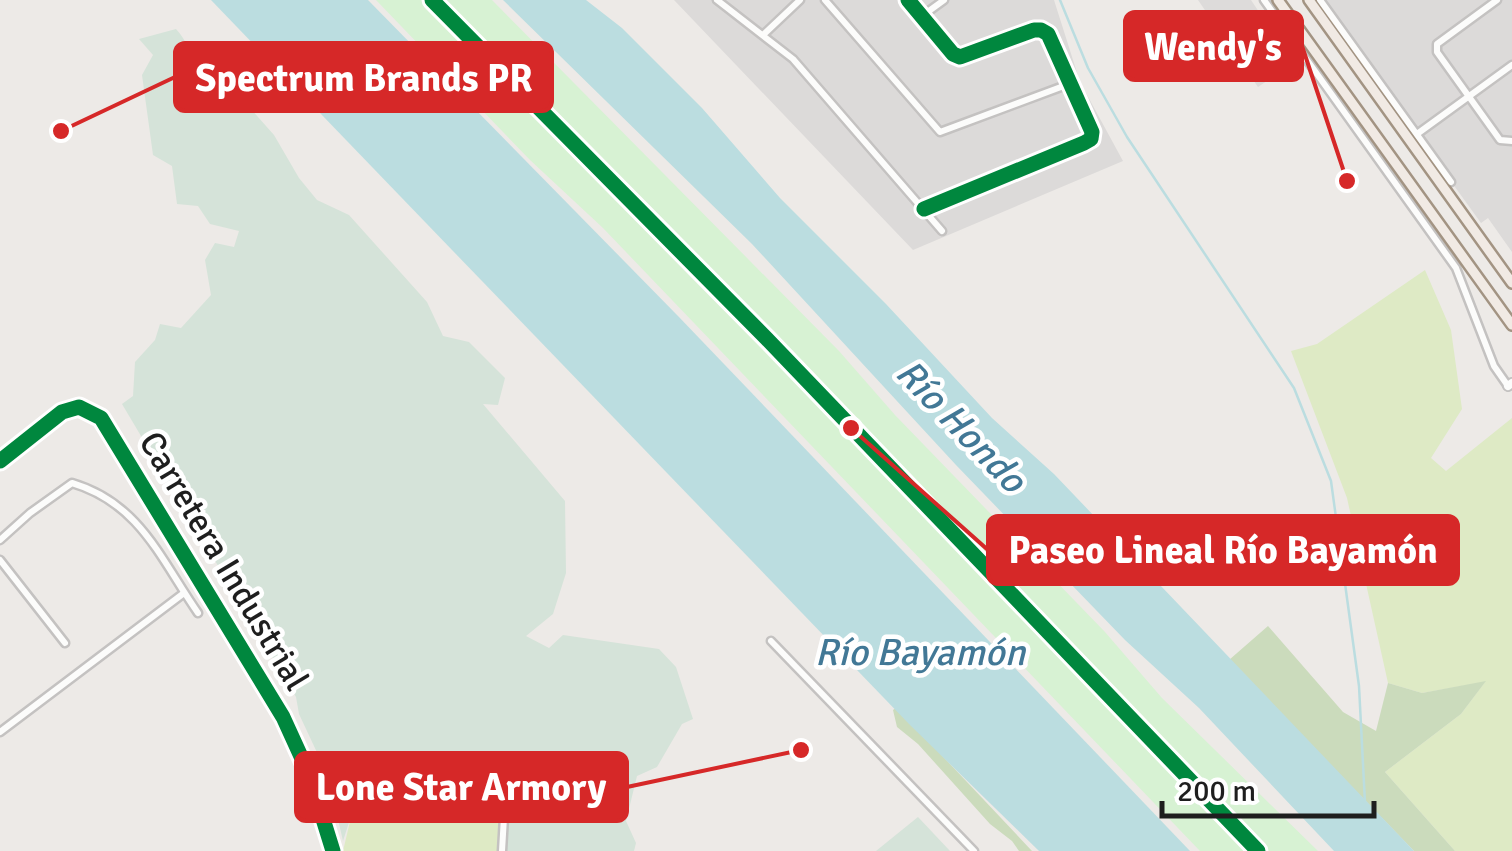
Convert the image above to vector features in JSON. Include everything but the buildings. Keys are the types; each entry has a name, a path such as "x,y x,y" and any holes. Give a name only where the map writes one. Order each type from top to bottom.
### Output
{"main road":[{"path":"1278,0 1512,326"},
{"path":"1309,0 1512,282"}],"street":[{"path":"716,0 793,59 942,232"},
{"path":"763,35 800,0"},
{"path":"825,0 940,132 1070,84"},
{"path":"908,0 953,54 960,57 1041,30 1048,34 1092,132 1090,139 924,209"},
{"path":"922,16 944,0"},
{"path":"1264,0 1456,268 1494,366 1510,385"},
{"path":"1320,0 1451,182"},
{"path":"1497,0 1436,44 1436,52 1497,137 1512,141"},
{"path":"1416,134 1512,65"},
{"name":"Carretera Industrial","path":"0,461 62,412 79,408 101,418 283,717 309,774 333,851"},
{"path":"0,540 72,483 85,486 133,515 198,613"},
{"path":"0,560 65,643"},
{"path":"0,732 184,593"},
{"path":"771,641 974,851"},
{"path":"492,813 504,817 502,851"}],"shaded area":[{"path":"674,0 1054,0 1080,82 1123,161 913,250"},
{"path":"1198,0 1251,0 1293,63 1258,87"},
{"path":"1320,0 1512,0 1512,252 1488,218 1481,223"},
{"path":"176,29 189,59 181,113 198,104 213,110 220,88 241,98 274,135 317,200 349,215 427,302 443,336 469,342 505,378 498,405 483,404 565,501 566,573 553,614 526,636 549,648 563,635 659,649 676,667 693,719 682,724 657,767 637,776 626,821 636,843 634,851 502,851 508,803 505,783 374,787 350,793 352,813 343,841 328,776 299,714 296,697 122,404 133,396 135,362 155,340 160,324 181,328 211,295 205,260 215,243 234,247 239,231 210,224 198,206 177,204 172,166 153,155 142,75 153,55 139,39"},
{"path":"918,817 950,851 876,851"}],"green space":[{"path":"376,0 492,0 839,351 895,415 1105,632 1162,698 1318,851 1200,851 603,228 530,160"},
{"path":"1425,270 1451,330 1462,409 1431,458 1446,471 1512,418 1512,851 1455,851 1385,772 1461,714 1485,682 1422,693 1388,683 1347,498 1291,351 1317,344"},
{"path":"1268,626 1343,712 1376,731 1388,683 1422,693 1486,681 1461,714 1385,772 1455,851 1414,851 1229,660"},
{"path":"897,707 1032,851 1019,851 918,744 897,727 893,710"},
{"path":"506,783 508,803 502,851 343,851 352,813 350,793 374,787"}],"water":[{"name":"Río Bayamón","path":"211,0 368,0 678,316 1190,851 1039,851 910,725"},
{"name":"Río Hondo","path":"503,0 586,0 622,28 702,108 780,198 992,418 1054,474 1414,851 1334,851 1199,708 1125,640 956,465 752,244"}],"waterway":[{"path":"1060,0 1088,68 1127,137 1294,388 1331,481 1359,686 1365,803"}],"cycle path":[{"path":"432,0 767,339 1258,851"},
{"path":"908,0 953,54 960,57 1034,30 1048,34 1092,132 1091,139 1084,143 924,209"},
{"path":"0,461 62,412 79,407 101,418 283,717 309,774 333,851"}],"place":[{"name":"Spectrum Brands PR","path":"61,131"},
{"name":"Wendy's","path":"1347,181"},
{"name":"Paseo Lineal Río Bayamón","path":"851,428"},
{"name":"Lone Star Armory","path":"801,750"}]}
